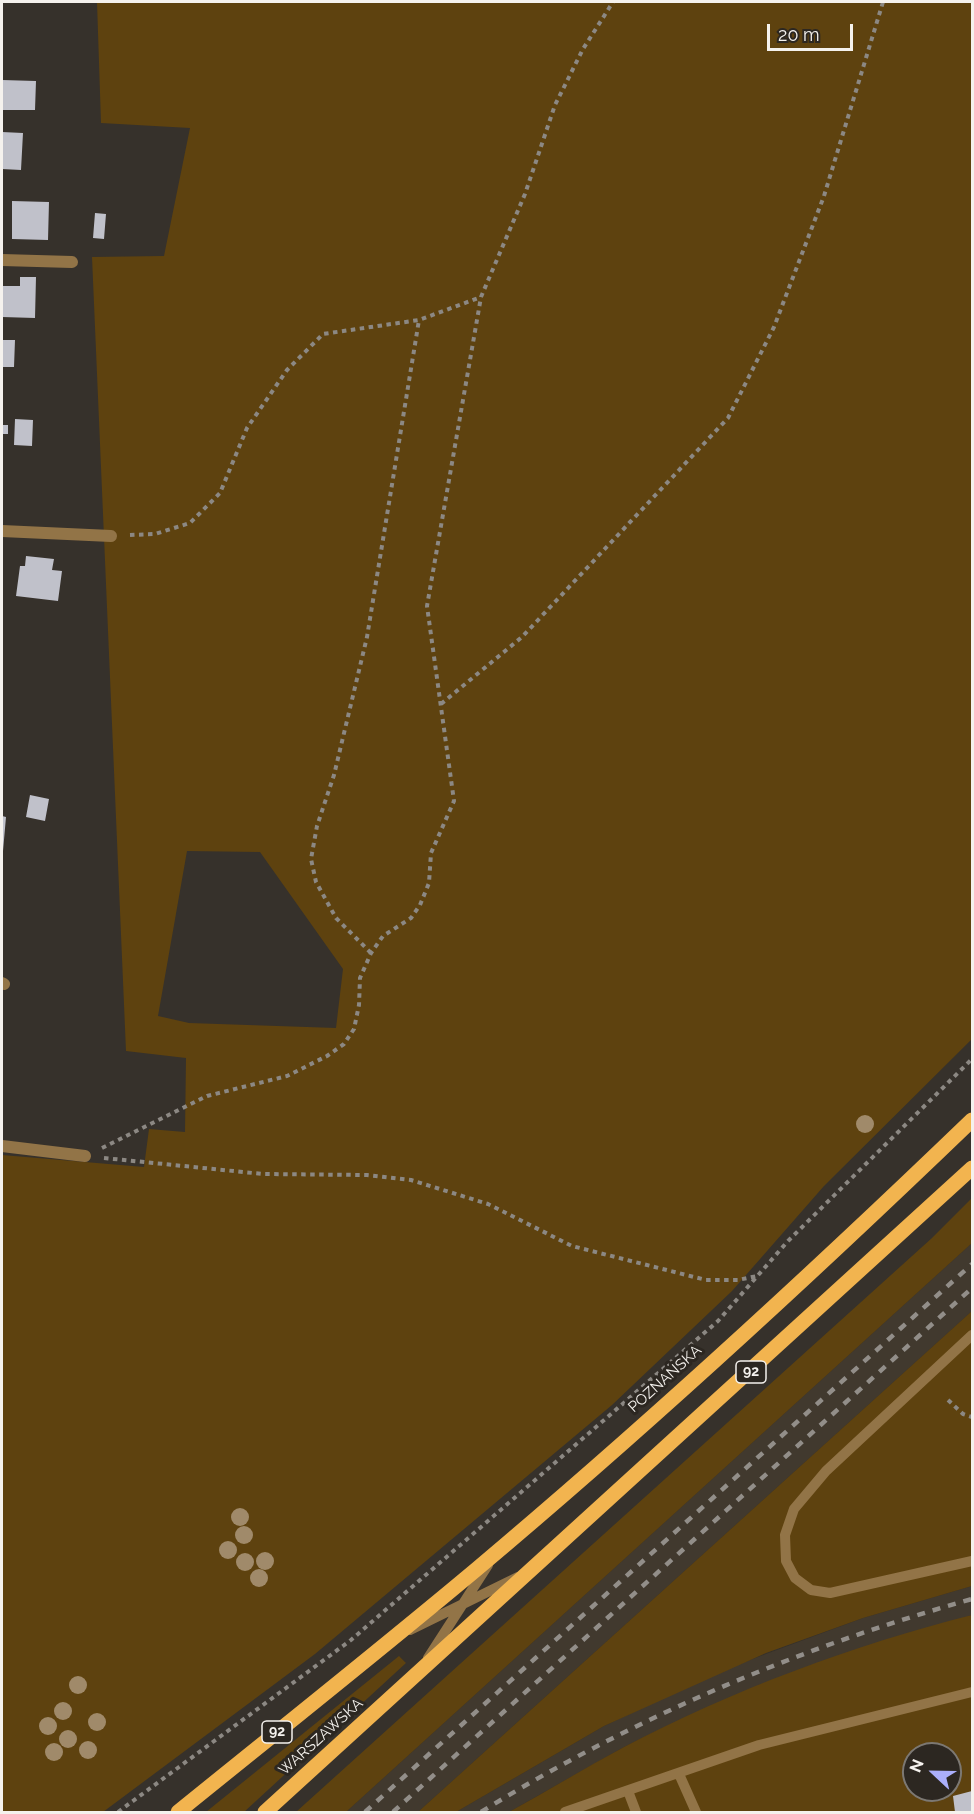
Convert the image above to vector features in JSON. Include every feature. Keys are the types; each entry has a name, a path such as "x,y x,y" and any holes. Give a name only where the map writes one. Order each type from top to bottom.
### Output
{"main road":[{"name":"POZNAŃSKA","path":"372,1655 496,1552 782,1299 972,1120"},
{"name":"92","path":"417,1674 972,1168"},
{"name":"WARSZAWSKA","path":"178,1812 372,1655"},
{"name":"WARSZAWSKA","path":"265,1812 417,1674"}],"street":[{"path":"2,260 72,262"},
{"path":"2,531 111,536"},
{"path":"2,1146 85,1156"}],"lane":[{"path":"972,1335 826,1471 794,1509 785,1535 786,1561 795,1578 811,1590 831,1593 972,1561"},
{"path":"417,1674 496,1552"},
{"path":"392,1639 526,1573"},
{"path":"565,1812 759,1745 972,1692"},
{"path":"679,1774 696,1812"},
{"path":"628,1791 636,1812"}],"path":[{"path":"85,1156 207,1096 287,1076 327,1056 344,1044 354,1029 359,1005 360,978 371,953 383,936 411,918 420,906 429,883 431,853 454,801 427,606 481,297 525,194 555,105 583,49 613,2"},
{"path":"441,704 522,637 728,418 774,327 824,196 883,2"},
{"path":"111,536 155,534 190,523 220,493 247,428 287,370 323,334 419,320 481,297"},
{"path":"371,953 336,918 316,882 311,859 317,826 334,775 367,637 419,320"},
{"path":"118,1812 351,1640 718,1321 788,1241 972,1059"},
{"path":"85,1156 263,1174 367,1175 411,1180 488,1204 572,1246 706,1280 738,1280 757,1276"},
{"path":"948,1400 963,1414 972,1417"}],"shaded area":[{"path":"97,2 972,2 972,1039 824,1186 732,1291 612,1405 315,1654 103,1812 2,1812 2,1155 144,1167 149,1129 185,1132 186,1058 126,1051 92,257 164,256 190,128 101,123","holes":["187,851 260,852 343,969 336,1028 189,1023 158,1016"]},
{"path":"972,1198 972,1243 346,1812 296,1812 932,1238"},
{"path":"972,1243 972,1311 418,1812 346,1812"},
{"path":"972,1311 972,1586 863,1618 766,1653 604,1726 456,1812 418,1812"},
{"path":"972,1586 972,1615 672,1724 624,1747 509,1812 456,1812 604,1726 715,1673 863,1618"},
{"path":"972,1615 972,1812 509,1812 665,1726 794,1671 883,1640"},
{"path":"399,1656 406,1663 244,1812 206,1812"}],"building":[{"path":"2,80 36,81 35,110 2,110"},
{"path":"2,132 23,133 21,170 2,169"},
{"path":"12,201 49,202 48,240 12,239"},
{"path":"95,213 106,214 104,239 93,238"},
{"path":"20,277 36,277 35,318 2,317 2,286 20,286"},
{"path":"2,340 15,340 14,367 2,367"},
{"path":"15,419 33,420 32,446 14,445"},
{"path":"2,425 8,425 8,434 2,434"},
{"path":"26,556 54,559 52,570 62,571 58,601 16,596 20,566 25,566"},
{"path":"30,795 49,799 45,821 26,817"},
{"path":"2,816 6,817 3,851 2,851"},
{"path":"972,1791 972,1812 955,1812 954,1802 962,1802 962,1794"}],"railway":[{"path":"365,1812 972,1264"},
{"path":"393,1812 972,1288"},
{"path":"481,1812 598,1746 719,1688 844,1640 972,1599"}]}
